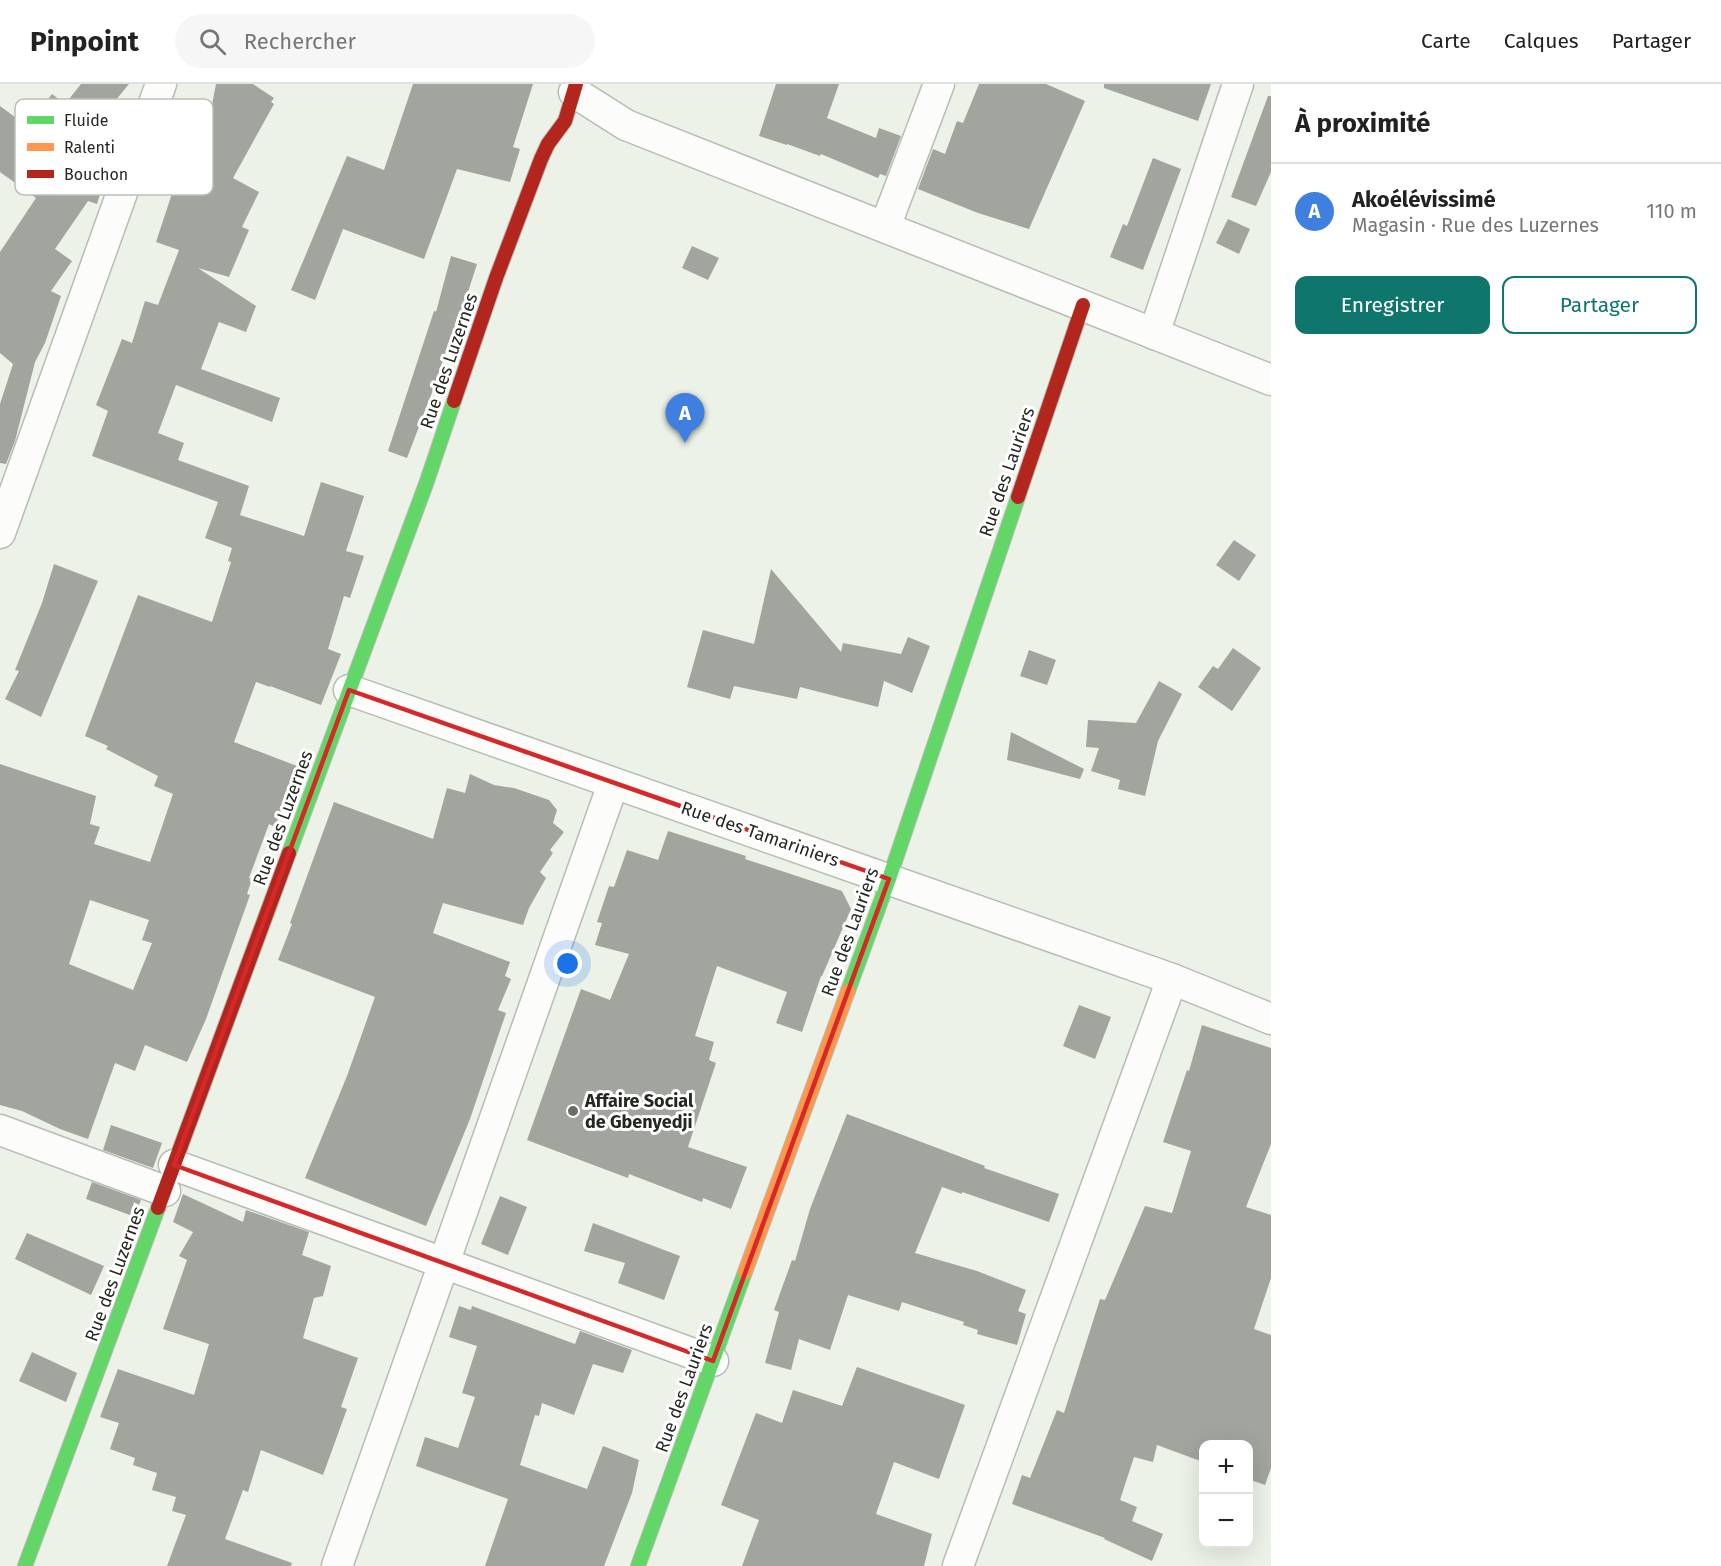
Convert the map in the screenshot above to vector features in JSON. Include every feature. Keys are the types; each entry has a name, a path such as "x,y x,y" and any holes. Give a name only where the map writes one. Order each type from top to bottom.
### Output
{"street":[{"path":"156,99 161,84"},
{"path":"885,227 939,84"},
{"path":"1154,334 1238,84"},
{"path":"575,88 627,124 1271,380"},
{"name":"Rue des Luzernes","path":"25,1566 426,484 517,224 548,144 565,121 575,88"},
{"path":"0,533 121,195"},
{"name":"Rue des Lauriers","path":"638,1566 889,879 1083,305"},
{"name":"Rue des Tamariniers","path":"349,690 1172,979 1271,1019"},
{"path":"337,1566 613,783"},
{"path":"958,1566 1172,979"},
{"path":"0,1130 170,1178 445,1265 713,1361"}],"highlighted area":[{"path":"349,690 889,879 713,1361 174,1165"}],"building":[{"path":"81,84 129,84 117,99 69,99"},
{"path":"216,84 253,84 274,98 271,102 274,104 233,178 259,192 242,227 249,230 229,277 198,268 256,306 246,332 219,322 201,369 280,398 272,422 176,385 158,433 184,443 178,460 249,486 240,515 304,536 321,482 364,496 346,551 364,556 350,598 344,596 328,649 341,654 321,705 256,682 234,742 297,766 275,827 269,824 249,878 252,879 247,894 250,895 206,1019 187,1062 145,1045 135,1071 115,1063 88,1139 22,1111 0,1105 0,764 96,796 90,824 100,827 94,844 150,862 173,794 154,786 158,776 106,749 108,746 85,736 138,595 212,622 231,562 228,561 232,548 205,538 218,502 92,456 108,411 96,405 122,339 132,343 145,301 158,305 179,250 156,242 171,195 213,195 213,100","holes":["90,900 149,920 142,940 152,943 133,990 69,964"]},
{"path":"413,84 533,84 513,147 520,149 510,182 457,169 424,259 343,229 315,300 291,290 347,156 384,170"},
{"path":"776,84 839,84 827,118 876,138 879,128 901,136 886,176 880,174 878,178 821,154 820,156 759,136"},
{"path":"979,84 1046,84 1085,101 1029,229 978,213 918,189 933,149 945,154 957,121 963,123"},
{"path":"1104,84 1211,84 1198,121 1104,88"},
{"path":"52,94 58,99 48,99"},
{"path":"1268,96 1271,96 1271,172 1256,206 1231,197"},
{"path":"0,106 15,117 15,183 0,172"},
{"path":"1153,158 1181,169 1143,270 1110,257 1123,224 1127,226"},
{"path":"32,195 100,195 97,204 88,201 55,249 72,261 51,291 61,296 45,343 35,362 15,441 6,464 0,463 0,404 13,364 0,353 0,252 36,198"},
{"path":"1228,219 1250,229 1239,254 1216,243"},
{"path":"692,246 719,258 708,280 682,268"},
{"path":"451,256 477,264 467,295 469,295 463,318 436,312"},
{"path":"434,311 459,317 452,342 449,342 407,458 388,451"},
{"path":"1234,540 1256,555 1239,581 1216,565"},
{"path":"54,564 98,581 41,717 5,699 19,671 15,670 42,603"},
{"path":"771,569 841,652 843,643 901,654 908,637 930,646 912,693 884,681 878,707 800,687 797,699 734,686 730,699 687,687 703,630 754,644"},
{"path":"1233,648 1261,668 1232,711 1198,687 1213,666 1218,669"},
{"path":"1029,650 1056,660 1047,685 1020,676"},
{"path":"1159,681 1182,694 1158,741 1145,796 1118,789 1120,780 1091,771 1099,748 1086,747 1088,720 1136,723"},
{"path":"1011,732 1084,769 1080,779 1007,760"},
{"path":"470,774 494,785 514,788 549,800 557,810 553,823 564,832 550,850 553,853 540,872 546,878 529,908 523,925 443,903 433,933 510,962 505,976 511,979 498,1010 506,1013 470,1119 426,1226 305,1178 347,1076 375,997 278,960 334,802 433,839 447,788 465,793"},
{"path":"668,831 842,891 851,909 821,976 802,1032 776,1023 787,992 717,966 695,1036 714,1042 709,1060 716,1063 688,1147 747,1167 731,1209 703,1198 702,1202 629,1174 628,1178 527,1140 581,989 610,1000 629,954 595,945 602,923 597,922 609,886 614,887 627,850 658,860"},
{"path":"1079,1005 1111,1017 1095,1059 1063,1046"},
{"path":"1202,1025 1271,1048 1271,1144 1246,1207 1271,1215 1271,1278 1254,1329 1271,1335 1271,1468 1265,1485 1253,1481 1253,1440 1199,1440 1199,1461 1157,1445 1153,1462 1134,1457 1120,1500 1137,1507 1132,1521 1163,1534 1152,1561 1105,1538 1012,1504 1022,1475 1030,1478 1057,1410 1064,1413 1100,1299 1105,1300 1145,1206 1172,1213 1191,1151 1163,1142 1187,1070 1189,1071"},
{"path":"847,1114 985,1166 984,1168 1059,1194 1049,1222 942,1187 915,1253 977,1271 1026,1290 1018,1311 1026,1314 1017,1345 977,1334 978,1330 963,1325 964,1322 902,1302 899,1311 848,1295 830,1350 799,1339 791,1370 765,1363 779,1312 774,1310 792,1260 795,1261 810,1209"},
{"path":"111,1125 162,1143 153,1168 103,1150"},
{"path":"92,1182 141,1200 139,1205 134,1202 130,1215 86,1199"},
{"path":"183,1194 243,1222 246,1210 309,1232 302,1255 331,1266 323,1296 314,1298 303,1338 358,1358 341,1407 347,1409 323,1475 261,1450 248,1492 243,1490 225,1539 292,1563 291,1566 167,1566 186,1515 172,1511 176,1497 152,1490 157,1473 133,1465 135,1458 110,1449 119,1423 100,1417 118,1369 194,1395 209,1344 163,1329 187,1260 179,1256 193,1232 173,1222"},
{"path":"500,1196 527,1207 508,1255 481,1244"},
{"path":"593,1223 680,1256 664,1300 618,1283 625,1263 584,1251"},
{"path":"27,1233 104,1266 91,1295 15,1259"},
{"path":"459,1306 471,1310 472,1306 575,1344 580,1331 632,1350 623,1373 593,1364 574,1415 542,1403 539,1416 535,1415 520,1465 587,1489 603,1446 639,1460 632,1493 604,1566 485,1566 508,1499 416,1466 425,1437 458,1448 475,1397 462,1393 477,1346 449,1337"},
{"path":"32,1352 77,1373 66,1402 19,1381"},
{"path":"857,1367 965,1405 939,1479 894,1462 876,1514 932,1534 924,1566 742,1566 759,1520 721,1505 756,1413 782,1423 793,1390 842,1406"}],"traffic: fast":[{"path":"289,853 426,484 454,401"},
{"path":"848,991 889,879 1018,497"},
{"path":"25,1566 158,1208"},
{"path":"638,1566 745,1272"}],"traffic: slow":[{"path":"745,1272 848,991"}],"traffic: jam":[{"path":"454,401 496,278 541,159 548,144 565,121 576,84"},
{"path":"1018,497 1083,305"},
{"path":"158,1208 289,853"}],"place":[{"name":"Akoélévissimé","path":"685,443"},
{"name":"Affaire Social de Gbenyedji","path":"573,1111"}]}
